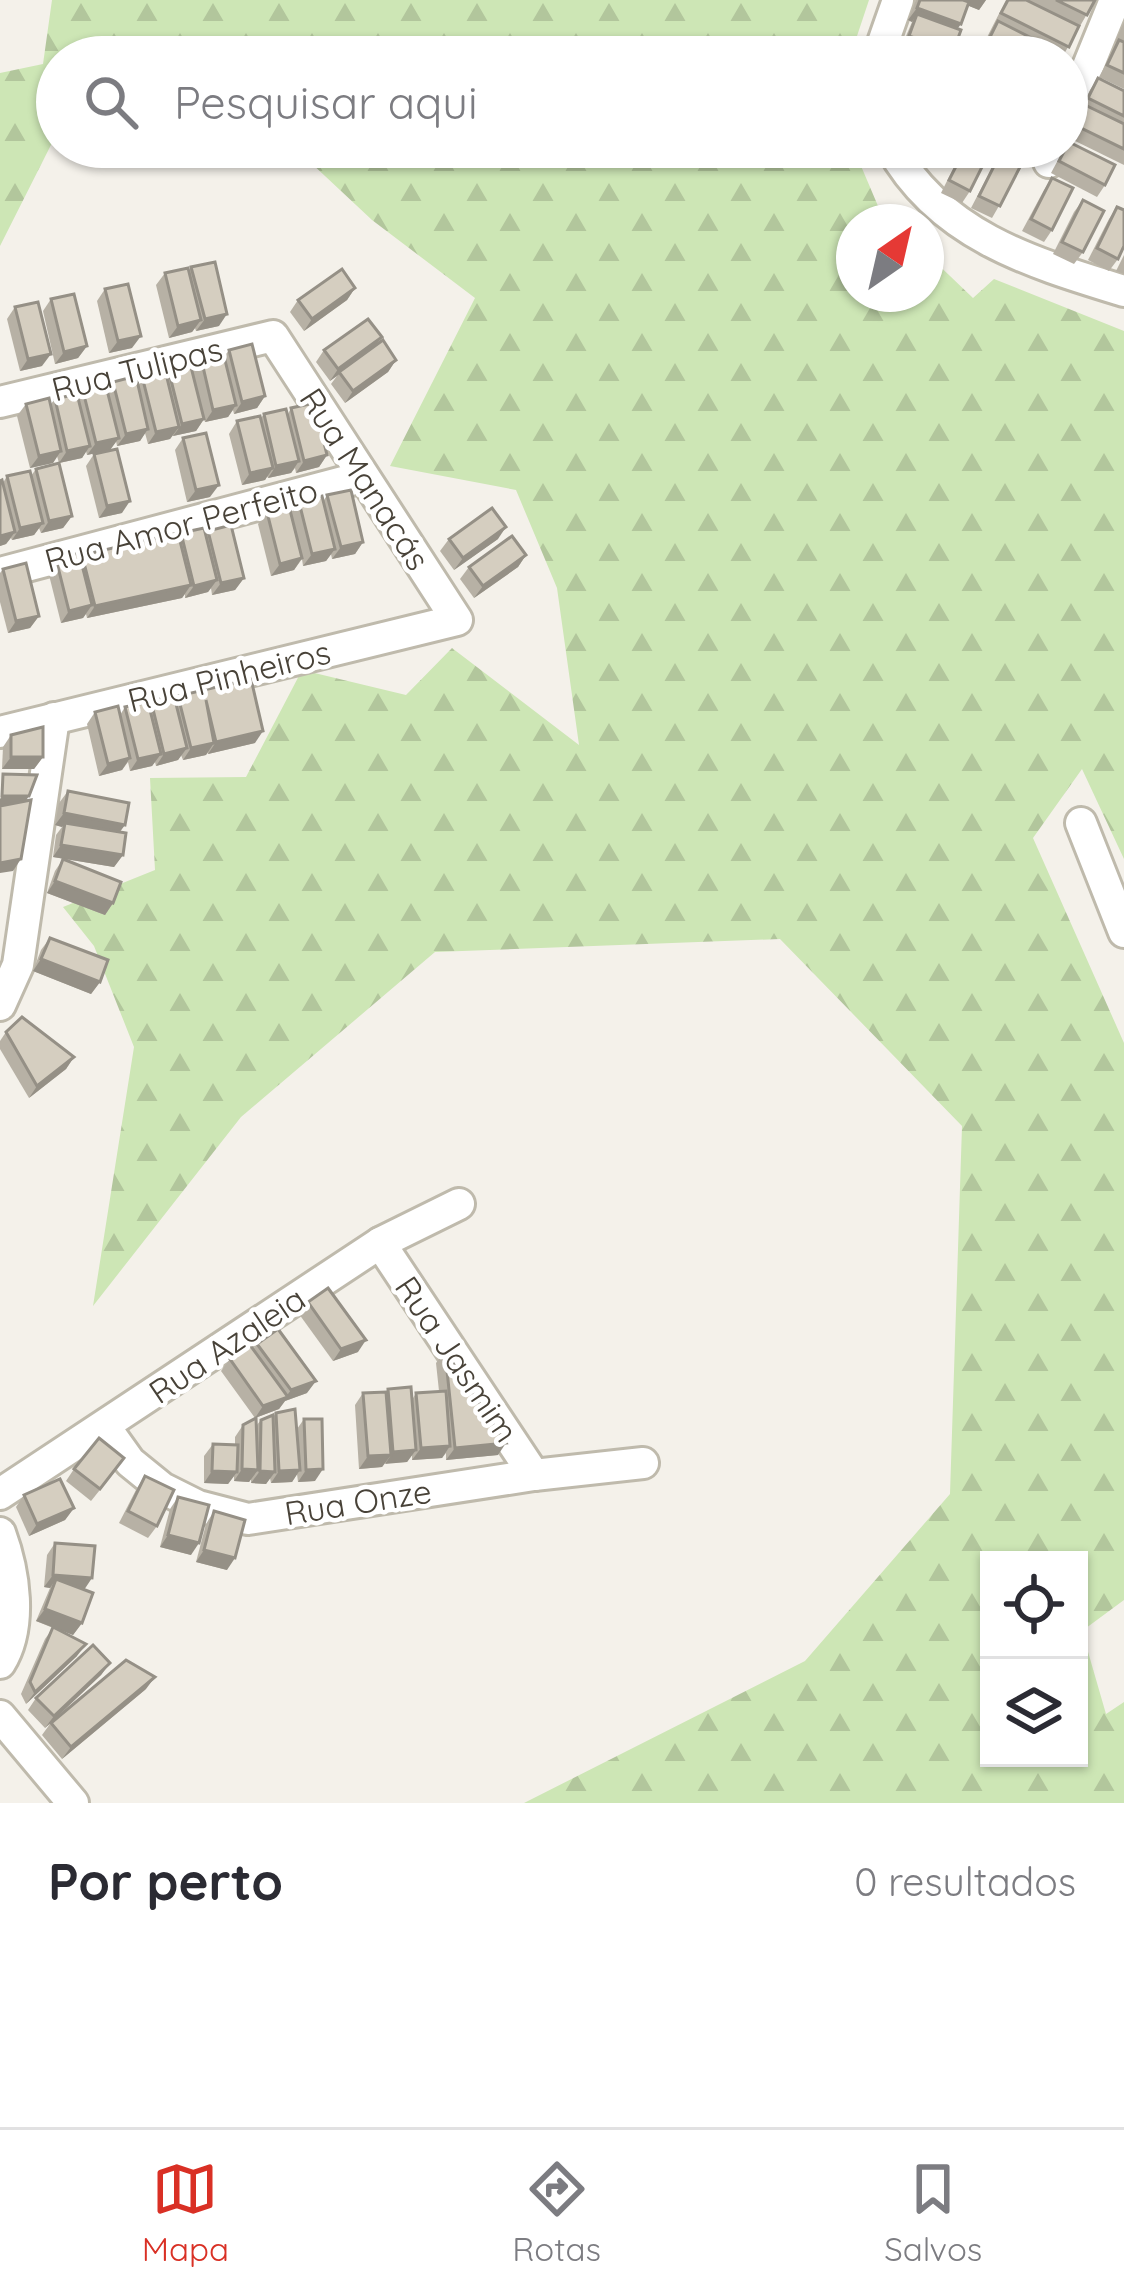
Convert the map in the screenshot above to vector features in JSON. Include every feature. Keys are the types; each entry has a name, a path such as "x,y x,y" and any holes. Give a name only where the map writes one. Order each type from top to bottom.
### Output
{"street":[{"path":"885,36 898,0"},
{"path":"1088,66 1115,0"},
{"path":"904,168 935,203 989,244 1124,291"},
{"name":"Rua Tulipas","path":"0,402 273,336"},
{"name":"Rua Manacás","path":"273,336 457,620"},
{"name":"Rua Amor Perfeito","path":"0,573 362,477"},
{"name":"Rua Pinheiros","path":"0,731 457,620"},
{"path":"0,1005 17,964 54,718"},
{"path":"1081,823 1124,932"},
{"name":"Rua Azaleia","path":"0,1494 380,1243 459,1204"},
{"name":"Rua Jasmim","path":"380,1243 534,1475"},
{"name":"Rua Onze","path":"105,1427 130,1462 162,1488 248,1520 534,1475 644,1463"},
{"path":"0,1533 15,1608 0,1663"},
{"path":"0,1716 73,1803"}],"green space":[{"path":"52,0 869,0 857,36 47,36"},
{"path":"36,65 39,168 0,246 0,73"},
{"path":"316,168 862,168 877,204 836,204 836,312 944,312 944,270 973,298 994,279 1124,331 1124,859 1082,769 1033,838 1124,1043 1124,1600 1088,1627 1088,1551 980,1551 980,1767 1088,1767 1088,1652 1106,1714 1124,1702 1124,1803 524,1803 805,1661 950,1494 962,1126 780,939 435,952 241,1117 93,1306 134,1047 94,946 63,907 155,870 150,778 246,777 302,670 406,695 452,648 579,745 557,588 516,490 390,466 475,298 372,220"}],"building":[{"path":"920,0 969,2 961,24 917,8"},
{"path":"1008,0 1026,0 1079,26 1074,36 1047,36 1001,13"},
{"path":"1056,0 1095,0 1087,15"},
{"path":"917,14 961,30 959,36 909,36"},
{"path":"998,21 1028,36 990,36"},
{"path":"1119,40 1124,42 1124,73 1107,65"},
{"path":"1098,78 1124,91 1124,116 1088,98"},
{"path":"1088,106 1124,124 1124,149 1088,131"},
{"path":"1088,152 1115,165 1105,185 1072,168 1088,168"},
{"path":"955,168 982,168 970,191 949,180"},
{"path":"993,168 1019,168 1000,206 979,196"},
{"path":"1052,178 1073,188 1052,230 1031,219"},
{"path":"1083,200 1104,211 1083,252 1062,242"},
{"path":"1117,207 1124,210 1124,246 1118,259 1097,248"},
{"path":"215,262 227,314 205,319 191,267"},
{"path":"188,268 201,320 178,326 165,273"},
{"path":"342,269 355,288 312,319 298,300"},
{"path":"128,284 141,336 118,341 105,289"},
{"path":"74,294 87,346 64,352 51,299"},
{"path":"38,302 51,354 28,359 15,307"},
{"path":"368,319 382,337 338,369 324,350"},
{"path":"383,340 396,360 353,391 339,372"},
{"path":"252,344 265,396 242,402 229,350"},
{"path":"223,352 236,405 213,410 201,358"},
{"path":"191,367 204,419 182,424 169,372"},
{"path":"166,374 179,427 156,432 143,380"},
{"path":"136,376 148,429 126,434 113,382"},
{"path":"106,386 119,438 96,443 83,391"},
{"path":"77,394 90,446 67,451 55,399"},
{"path":"49,398 61,451 39,456 26,404"},
{"path":"314,403 327,455 304,461 291,408"},
{"path":"286,409 299,461 276,466 264,414"},
{"path":"260,416 273,468 250,473 237,421"},
{"path":"206,433 219,485 196,490 183,438"},
{"path":"117,449 130,501 107,506 94,454"},
{"path":"59,463 72,516 49,521 36,469"},
{"path":"30,471 43,523 20,528 7,476"},
{"path":"0,481 15,532 0,536"},
{"path":"351,490 363,542 341,547 327,495"},
{"path":"322,496 335,549 312,554 299,502"},
{"path":"289,506 302,558 280,564 267,512"},
{"path":"492,508 506,527 463,558 449,539"},
{"path":"231,525 244,578 221,583 208,531"},
{"path":"204,528 217,580 194,586 181,533"},
{"path":"178,533 191,585 95,606 82,555"},
{"path":"512,536 526,555 483,586 469,567"},
{"path":"79,553 92,605 69,611 56,559"},
{"path":"26,563 39,616 16,621 3,569"},
{"path":"251,679 263,731 216,742 206,700 214,743 191,748 178,696"},
{"path":"174,696 187,748 164,754 151,701"},
{"path":"148,702 161,754 138,759 125,707"},
{"path":"118,706 130,758 108,764 95,712"},
{"path":"43,727 43,757 11,757 11,735"},
{"path":"3,774 37,775 29,796 2,796"},
{"path":"68,791 129,803 125,825 64,813"},
{"path":"31,800 21,859 0,863 0,806"},
{"path":"65,823 126,833 123,855 61,845"},
{"path":"63,859 121,882 113,903 55,881"},
{"path":"50,938 108,960 100,982 41,959"},
{"path":"22,1017 74,1057 37,1086 6,1032"},
{"path":"328,1288 366,1340 341,1349 308,1302"},
{"path":"278,1329 316,1381 291,1390 257,1344"},
{"path":"250,1345 288,1397 263,1406 230,1359"},
{"path":"445,1351 506,1443 455,1448"},
{"path":"411,1387 416,1450 393,1452 388,1389"},
{"path":"446,1391 450,1446 421,1448 416,1393"},
{"path":"386,1392 391,1455 368,1456 363,1393"},
{"path":"295,1409 300,1470 279,1471 276,1413"},
{"path":"273,1415 275,1472 260,1471 261,1420"},
{"path":"256,1418 258,1470 242,1469 243,1425"},
{"path":"304,1419 322,1419 323,1469 306,1470"},
{"path":"99,1438 124,1458 100,1489 74,1469"},
{"path":"213,1444 238,1445 237,1472 212,1471"},
{"path":"145,1476 174,1490 157,1526 128,1511"},
{"path":"60,1479 74,1508 37,1524 24,1495"},
{"path":"178,1497 209,1505 199,1543 168,1535"},
{"path":"214,1511 245,1520 235,1558 204,1550"},
{"path":"55,1543 95,1546 92,1578 53,1575"},
{"path":"56,1579 93,1593 82,1623 45,1609"},
{"path":"53,1627 86,1644 35,1692 30,1682"},
{"path":"93,1645 110,1663 54,1716 36,1698"},
{"path":"126,1660 155,1677 71,1747 51,1723"}]}
